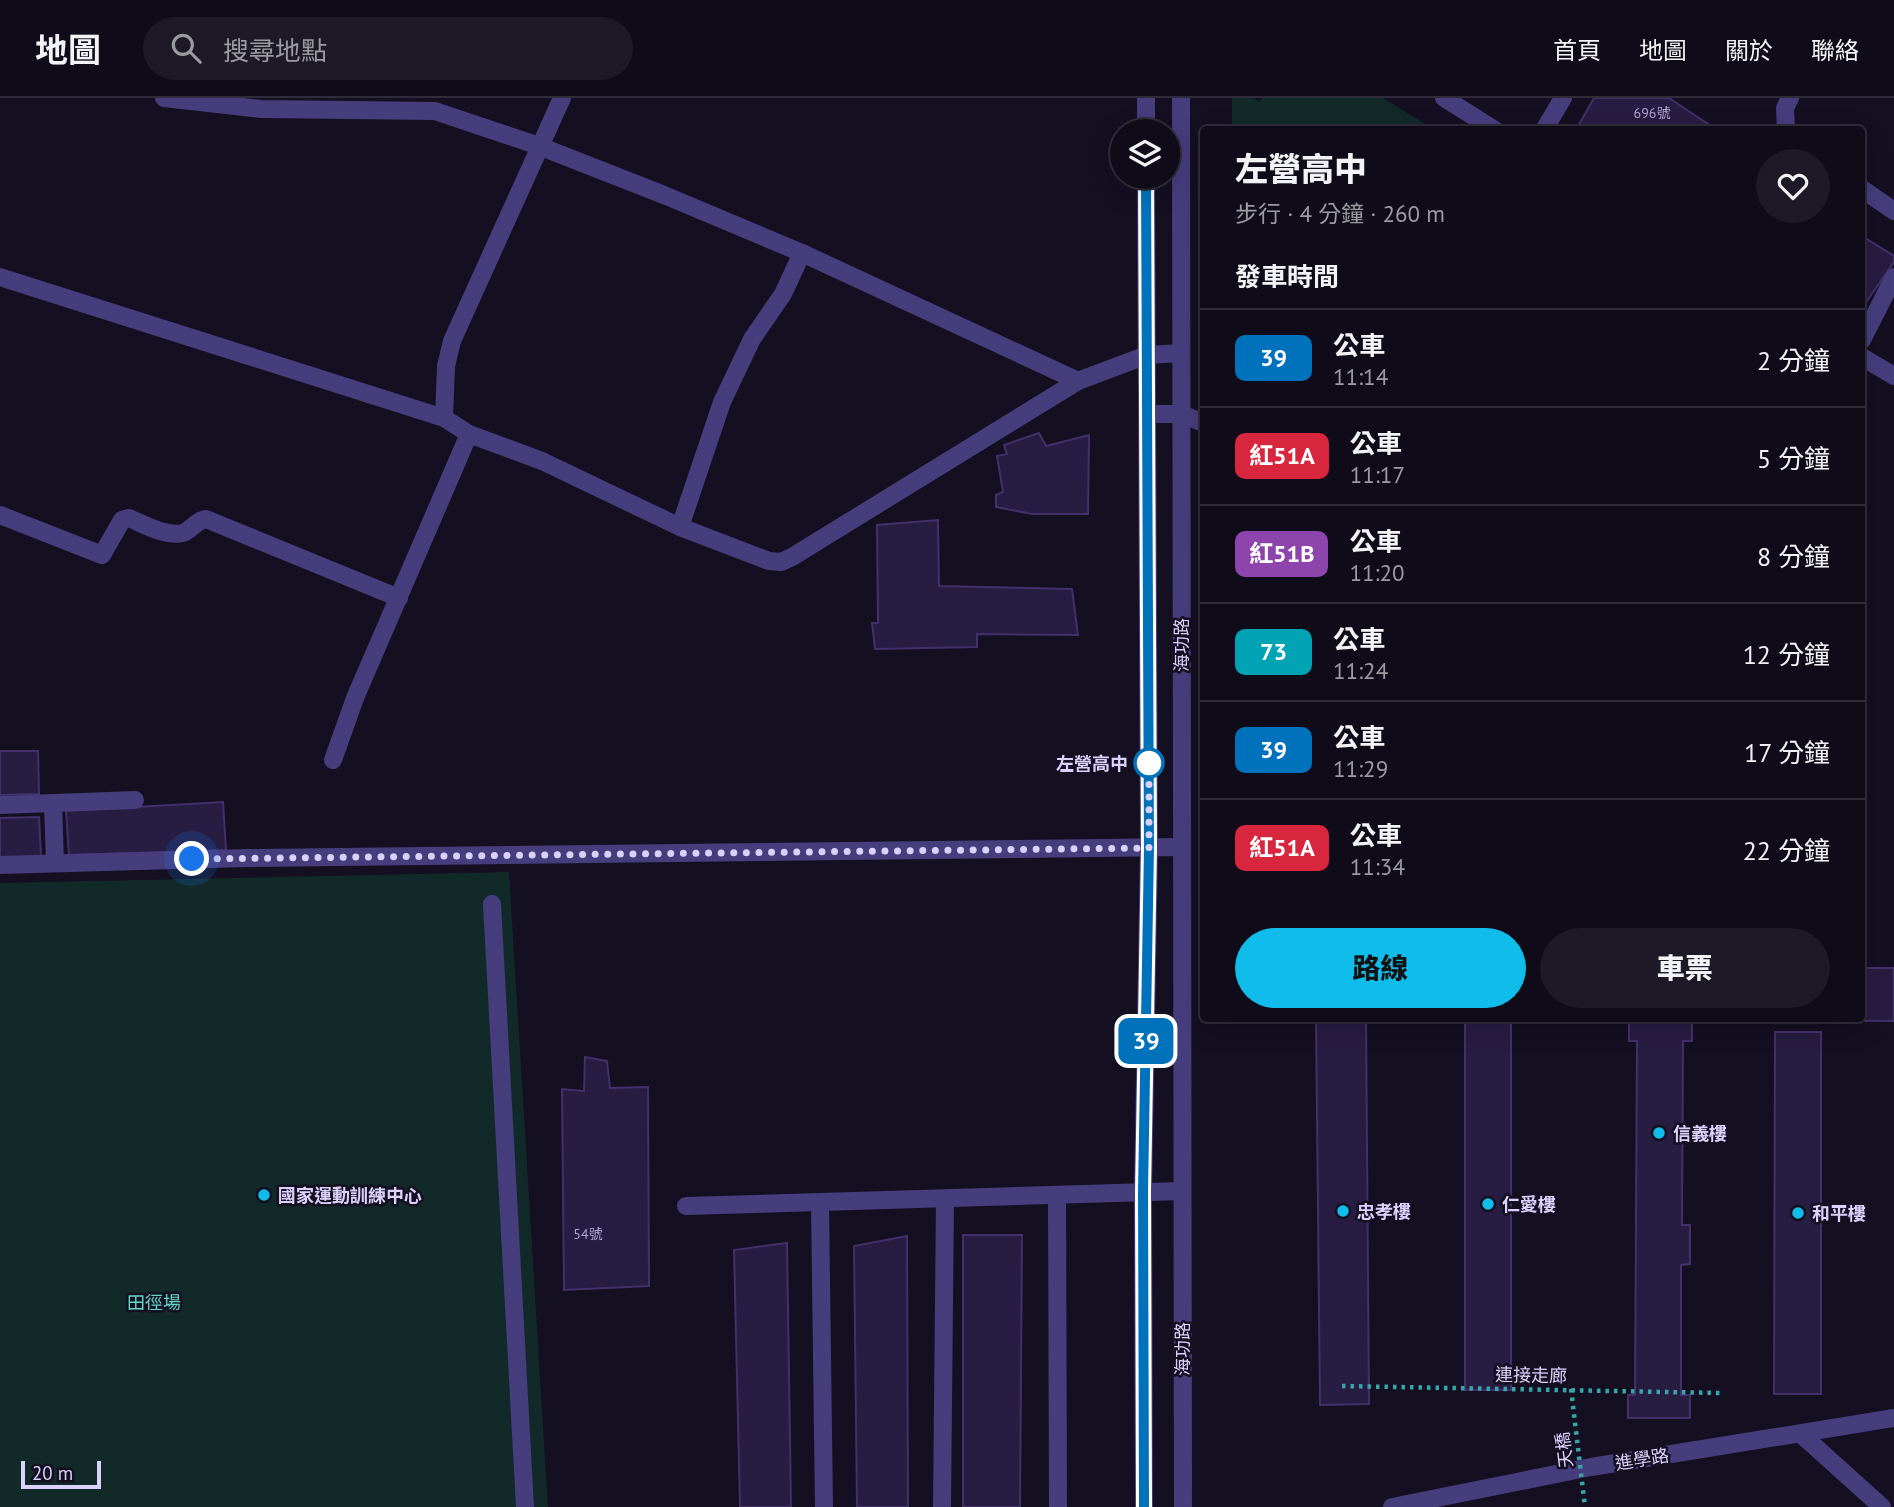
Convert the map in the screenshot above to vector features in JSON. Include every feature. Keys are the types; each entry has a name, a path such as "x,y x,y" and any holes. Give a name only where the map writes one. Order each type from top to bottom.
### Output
{"street":[{"path":"164,98 261,108 435,111 539,146 802,253 1078,381"},
{"path":"444,418 446,366 452,341 562,98"},
{"path":"1146,98 1146,119"},
{"name":"海功路","path":"1181,98 1183,1507"},
{"path":"1444,98 1489,126"},
{"path":"1546,126 1563,98"},
{"path":"1786,126 1785,108 1790,98"},
{"name":"海功路","path":"1144,1507 1143,1192 1149,848 1146,189"},
{"path":"1865,191 1894,211"},
{"path":"680,527 722,402 752,339 783,294 802,253"},
{"path":"0,277 444,418 469,434 542,461 680,527 769,561 781,562 1078,381 1147,355 1181,353"},
{"path":"1865,334 1894,277"},
{"path":"1865,359 1894,376"},
{"path":"1147,414 1181,414 1200,421"},
{"path":"333,760 355,698 469,434"},
{"path":"0,514 103,555 122,520 128,519 174,533 184,532 201,519 206,519 399,597"},
{"path":"0,805 135,800"},
{"path":"52,803 55,863"},
{"path":"0,865 246,858 1182,847"},
{"path":"492,905 525,1507"},
{"path":"686,1206 1182,1191"},
{"path":"1057,1196 1058,1507"},
{"path":"942,1507 945,1200"},
{"path":"820,1203 824,1507"},
{"name":"進學路","path":"1392,1507 1591,1467 1894,1418"},
{"path":"1802,1435 1882,1507"}],"path":[{"name":"連接走廊","path":"1342,1386 1720,1393"},
{"name":"天橋","path":"1571,1389 1585,1507"}],"green space":[{"path":"1232,98 1254,98 1259,102 1263,98 1383,98 1428,126 1232,126"},
{"name":"國家運動訓練中心","path":"509,872 548,1507 0,1507 0,883"}],"building":[{"path":"1594,98 1669,98 1711,126 1578,126"},
{"path":"1865,238 1894,256 1894,262 1865,304"},
{"path":"1039,433 1046,446 1089,435 1088,514 1032,514 996,507 996,495 1003,492 997,456 1007,454 1004,445"},
{"path":"938,520 939,586 1072,589 1078,635 977,634 977,647 875,649 872,623 878,623 877,525"},
{"path":"0,751 38,751 39,794 0,795"},
{"path":"223,802 226,850 69,855 66,811"},
{"path":"39,817 41,856 0,858 0,818"},
{"path":"1865,968 1894,968 1894,1021 1865,1021"},
{"name":"忠孝樓","path":"1316,1022 1366,1022 1369,1404 1320,1405"},
{"name":"仁愛樓","path":"1465,1022 1511,1022 1511,1390 1465,1390"},
{"name":"信義樓","path":"1629,1022 1692,1022 1692,1041 1683,1041 1682,1225 1690,1225 1690,1264 1681,1265 1681,1395 1690,1395 1690,1418 1628,1418 1628,1395 1635,1395 1637,1041 1629,1041"},
{"name":"和平樓","path":"1775,1032 1821,1032 1821,1394 1774,1394"},
{"path":"585,1057 607,1061 610,1088 648,1087 649,1286 564,1290 562,1089 584,1091"},
{"path":"963,1235 1022,1235 1020,1507 963,1507"},
{"path":"907,1236 908,1507 857,1507 854,1246"},
{"path":"787,1243 791,1507 740,1507 734,1250"}],"bus line":[{"name":"39","path":"1144,1507 1143,1192 1149,848 1146,189"}],"place":[{"name":"左營高中","path":"1149,763"},
{"name":"信義樓","path":"1659,1133"},
{"name":"國家運動訓練中心","path":"264,1195"},
{"name":"仁愛樓","path":"1488,1204"},
{"name":"忠孝樓","path":"1343,1211"},
{"name":"和平樓","path":"1798,1213"}],"route":[{"path":"192,859 1149,848 1149,763"}],"park label":[{"name":"田徑場","path":"154,1302"}]}
